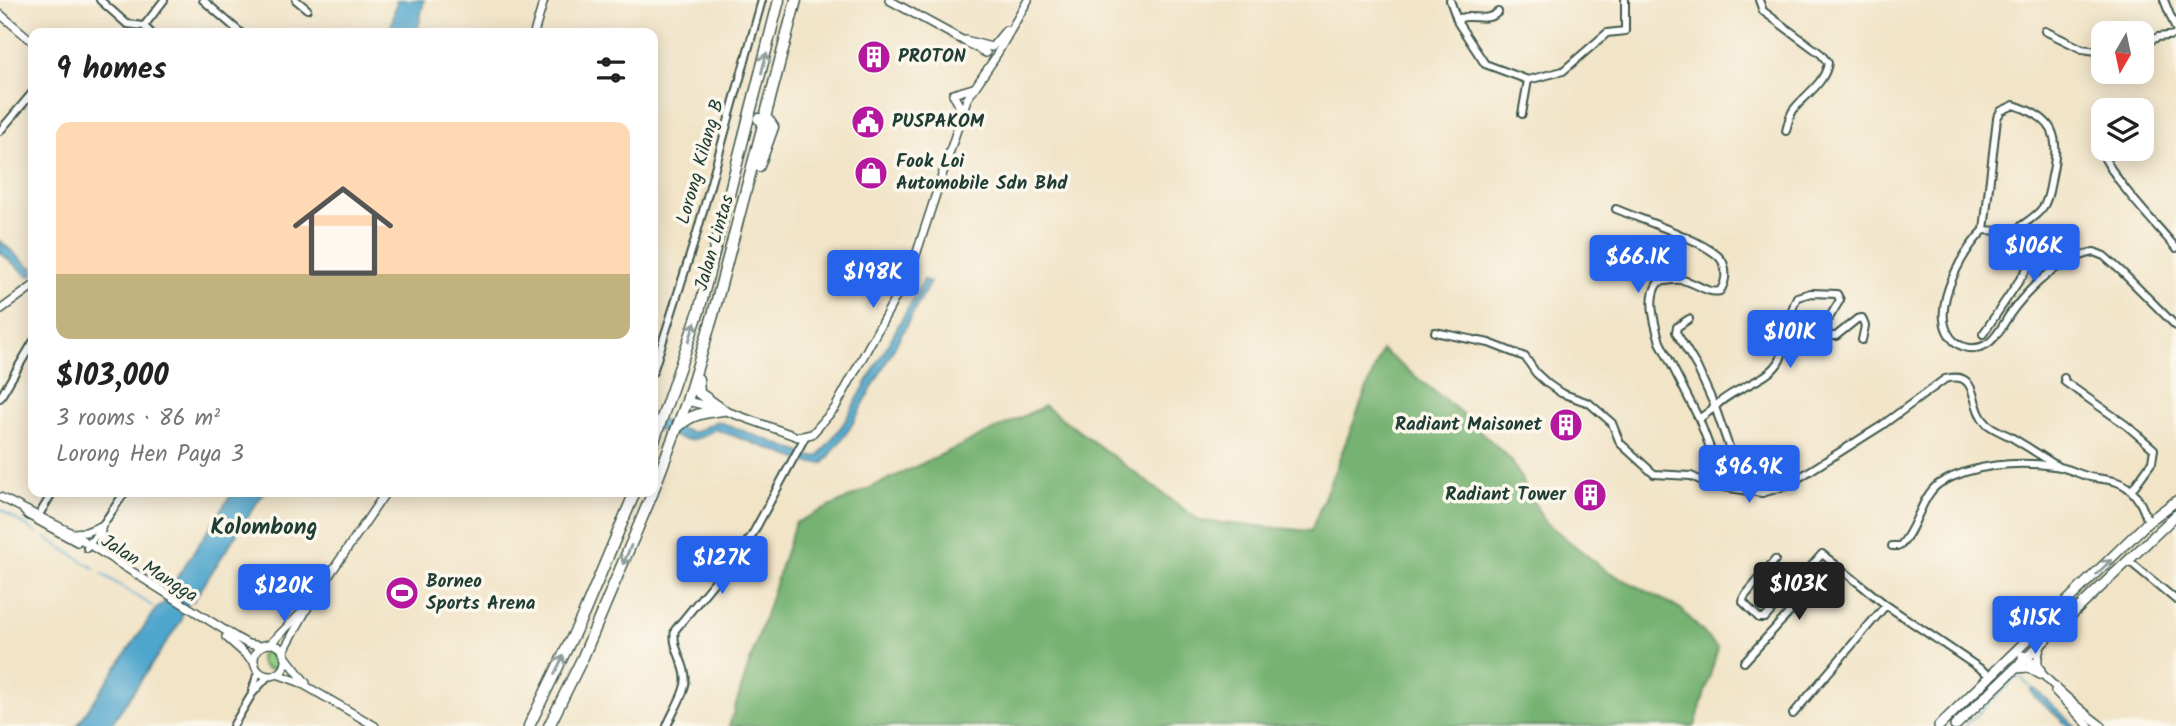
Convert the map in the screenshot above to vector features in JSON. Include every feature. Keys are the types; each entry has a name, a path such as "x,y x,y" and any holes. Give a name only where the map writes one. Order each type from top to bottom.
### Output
{"highway":[{"name":"Jalan Lintas","path":"658,430 699,311 779,0"},
{"path":"748,127 753,120 765,120 796,0"},
{"name":"Jalan Lintas","path":"658,478 687,401 746,198 771,134 771,124 765,120"},
{"path":"704,343 697,390 702,397 723,410"},
{"path":"676,378 680,395 687,401"},
{"path":"676,431 681,424 701,413 723,410"},
{"path":"529,726 584,613 633,497"},
{"name":"Jalan Lintas","path":"549,726 583,657 650,497"}],"main road":[{"path":"1939,726 2148,522 2176,501"},
{"path":"1955,726 2176,515"},
{"path":"1967,699 2016,658 2027,658 2040,670"}],"street":[{"path":"100,0 127,24 144,26 164,0"},
{"path":"203,0 235,28"},
{"path":"536,28 544,0"},
{"name":"Lorong Kilang B","path":"658,356 700,224 762,0"},
{"path":"889,0 954,37 991,52"},
{"path":"687,401 723,410 798,437 812,434 823,424 835,408 905,282 916,256 961,115 991,52 1028,0"},
{"path":"1450,0 1458,23 1485,64 1528,80 1563,71 1607,33 1626,31 1625,0"},
{"path":"1759,0 1763,11 1821,54 1828,63 1826,73 1806,98 1794,108 1786,131"},
{"path":"2164,0 2176,30"},
{"path":"298,1 307,9"},
{"path":"1458,23 1460,18 1465,16 1490,18 1498,12"},
{"path":"0,14 28,38"},
{"path":"2045,32 2082,49 2091,50"},
{"path":"2154,39 2176,35"},
{"path":"1522,114 1528,80"},
{"path":"961,115 953,94 975,84"},
{"path":"0,131 28,98"},
{"path":"1984,230 2013,232 2045,205 2054,168 2056,141 2050,125 2041,116 2014,105 2001,111 1997,118 1984,230 1973,241 1959,263 1948,292 1944,324 1949,336 1959,346 1970,349 1989,344 2027,290 2068,261 2094,252 2104,256 2121,271 2176,326"},
{"path":"2106,161 2176,248"},
{"path":"1616,209 1719,256 1727,275 1720,291 1711,293 1691,282 1671,280 1660,282 1652,295 1660,342 1699,419 1726,487"},
{"path":"1983,334 2033,260 2013,232"},
{"path":"0,310 28,290"},
{"path":"1699,419 1721,399 1763,376 1780,361 1792,307 1797,297 1811,293 1837,294 1840,300 1826,324 1828,336 1836,337 1857,319 1863,318 1866,326 1862,340"},
{"path":"1689,319 1677,327 1676,332 1697,367 1715,407 1744,490"},
{"path":"1435,332 1489,343 1525,357 1548,384 1561,393 1590,403 1612,423 1620,443 1654,474 1692,476 1711,485 1762,493 1786,486 1881,426 1945,379 1957,376 1964,379 1973,392 1986,423 2057,466 2090,477 2116,481 2141,502 2148,522"},
{"path":"0,397 28,350"},
{"path":"2064,377 2065,382 2126,425 2154,449 2152,462 2131,491"},
{"path":"667,726 685,685 684,669 674,643 675,631 746,545 805,437"},
{"path":"1892,546 1900,546 1910,536 1924,502 1937,485 1991,464 2057,466"},
{"path":"37,517 50,497"},
{"path":"89,546 121,497"},
{"path":"276,674 283,668 284,654 309,605 383,497"},
{"name":"Jalan Mangga","path":"0,498 109,556 156,589"},
{"name":"Jalan Mangga","path":"37,517 69,532 197,615 248,644 261,646"},
{"path":"69,532 86,532 101,526"},
{"path":"101,526 101,541 109,556"},
{"path":"1775,560 1744,597 1743,602 1762,619 1822,554 1886,605 1991,676"},
{"path":"2128,559 2175,599"},
{"path":"1744,662 1834,564"},
{"path":"271,644 309,605"},
{"path":"1793,714 1886,605"},
{"name":"Jalan Mangga","path":"197,615 232,641 254,662 258,672"},
{"path":"254,662 255,653 261,646 271,644 279,647 304,681 315,690"},
{"path":"2042,644 2038,656 2040,670 2102,726"},
{"path":"2013,671 2024,667 2037,673 2089,726"},
{"path":"252,694 258,672 268,676"},
{"path":"233,726 252,694 268,676 276,674 290,677 315,690 375,726"}],"green space":[{"path":"1382,350 1459,411 1511,460 1544,521 1605,570 1681,609 1718,648 1695,726 729,726 795,523 1045,406 1200,521 1311,531"},
{"path":"270,649 277,652 280,659 277,666 270,669 263,666 260,659 263,652"}],"water":[{"path":"397,0 424,0 418,28 391,28"},
{"path":"0,241 28,265 28,275 27,275 0,252"},
{"path":"924,280 930,282 850,428 824,463 809,463 715,429 691,440 658,430 658,419 689,432 695,432 717,421 813,457 819,456 844,423"},
{"path":"230,497 261,497 193,601 189,602 181,621 110,726 77,726 156,609 167,599 172,585"},
{"path":"2031,689 2036,690 2075,726 2068,726 2032,694"}],"waterway":[{"path":"0,509 37,533"},
{"path":"46,538 95,569"},
{"path":"102,574 152,606"},
{"path":"1965,726 2017,677 2032,689"}],"place":[{"name":"PROTON","path":"874,57"},
{"name":"PUSPAKOM","path":"868,122"},
{"name":"Fook Loi Automobile Sdn Bhd","path":"871,173"},
{"name":"Radiant Maisonet","path":"1566,425"},
{"name":"Radiant Tower","path":"1590,495"},
{"name":"Borneo Sports Arena","path":"402,593"}],"district":[{"name":"Kolombong","path":"264,528"}]}
